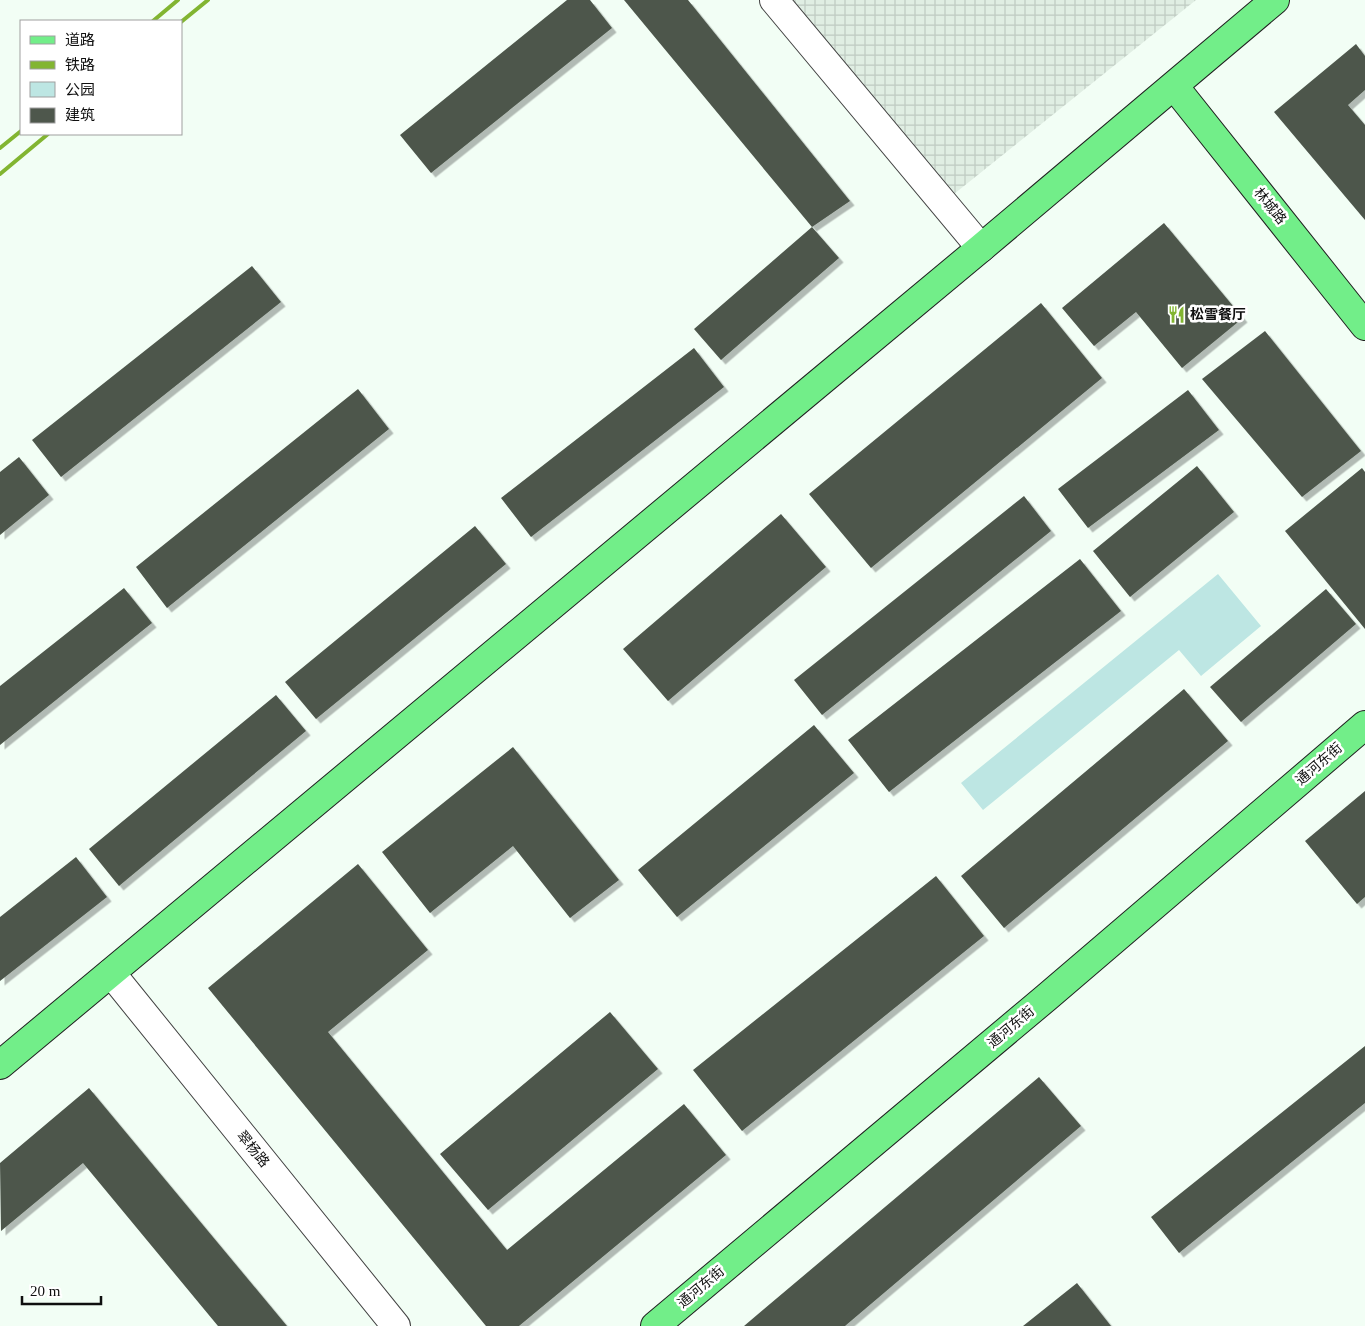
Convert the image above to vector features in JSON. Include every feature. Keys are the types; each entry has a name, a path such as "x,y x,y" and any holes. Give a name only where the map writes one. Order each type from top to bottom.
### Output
{"main road":[{"path":"0,1065 981,248 1275,0"},
{"name":"林城路","path":"1174,86 1365,326"},
{"name":"通河东街","path":"655,1326 1039,1003 1365,725"}],"street":[{"path":"774,0 981,248"},
{"name":"翠杨路","path":"111,973 396,1326"}],"green space":[{"path":"1218,574 1261,626 1201,676 1179,650 983,810 961,783"}],"shaded area":[{"path":"789,0 1196,0 949,198"}],"building":[{"path":"567,0 590,0 612,28 431,173 400,135"},
{"path":"624,0 688,0 850,201 812,227"},
{"path":"1356,44 1365,56 1365,90 1348,105 1365,125 1365,220 1274,112"},
{"path":"1164,223 1243,318 1182,368 1136,312 1094,346 1062,308"},
{"path":"812,227 839,258 721,360 694,329"},
{"path":"252,266 281,302 61,477 32,440"},
{"path":"1041,303 1102,378 871,568 809,494"},
{"path":"1265,331 1361,451 1302,497 1202,379"},
{"path":"694,348 724,387 531,537 501,498"},
{"path":"358,389 389,429 167,608 136,567"},
{"path":"1188,390 1219,430 1088,528 1058,489"},
{"path":"19,457 49,495 0,535 0,472"},
{"path":"1197,466 1234,512 1130,597 1093,551"},
{"path":"1362,468 1365,472 1365,629 1285,531"},
{"path":"1024,496 1051,531 822,715 794,680"},
{"path":"781,514 826,567 668,701 623,649"},
{"path":"475,526 506,564 316,719 285,682"},
{"path":"1080,559 1121,611 889,792 848,740"},
{"path":"124,588 152,623 0,745 0,686"},
{"path":"1326,589 1356,624 1241,722 1210,687"},
{"path":"1184,689 1228,741 1004,928 961,876"},
{"path":"276,695 306,731 119,886 89,849"},
{"path":"814,725 854,773 677,917 638,870"},
{"path":"513,747 619,880 570,918 513,846 430,913 382,852"},
{"path":"1365,791 1365,897 1357,904 1305,841"},
{"path":"76,857 107,897 0,981 0,917"},
{"path":"358,864 428,950 328,1032 507,1250 684,1104 726,1155 519,1326 486,1326 208,988"},
{"path":"936,876 984,936 742,1131 693,1070"},
{"path":"610,1012 658,1069 488,1210 440,1154"},
{"path":"1365,1046 1365,1103 1179,1253 1151,1217"},
{"path":"1039,1077 1081,1126 845,1326 744,1326"},
{"path":"89,1088 287,1326 218,1326 83,1163 1,1231 0,1163"},
{"path":"1077,1283 1111,1326 1023,1326"}],"railway":[{"path":"154,20 178,0"},
{"path":"182,21 208,0"},
{"path":"0,148 20,132"},
{"path":"0,174 47,135"}],"place":[{"name":"松雪餐厅","path":"1176,314"}]}
